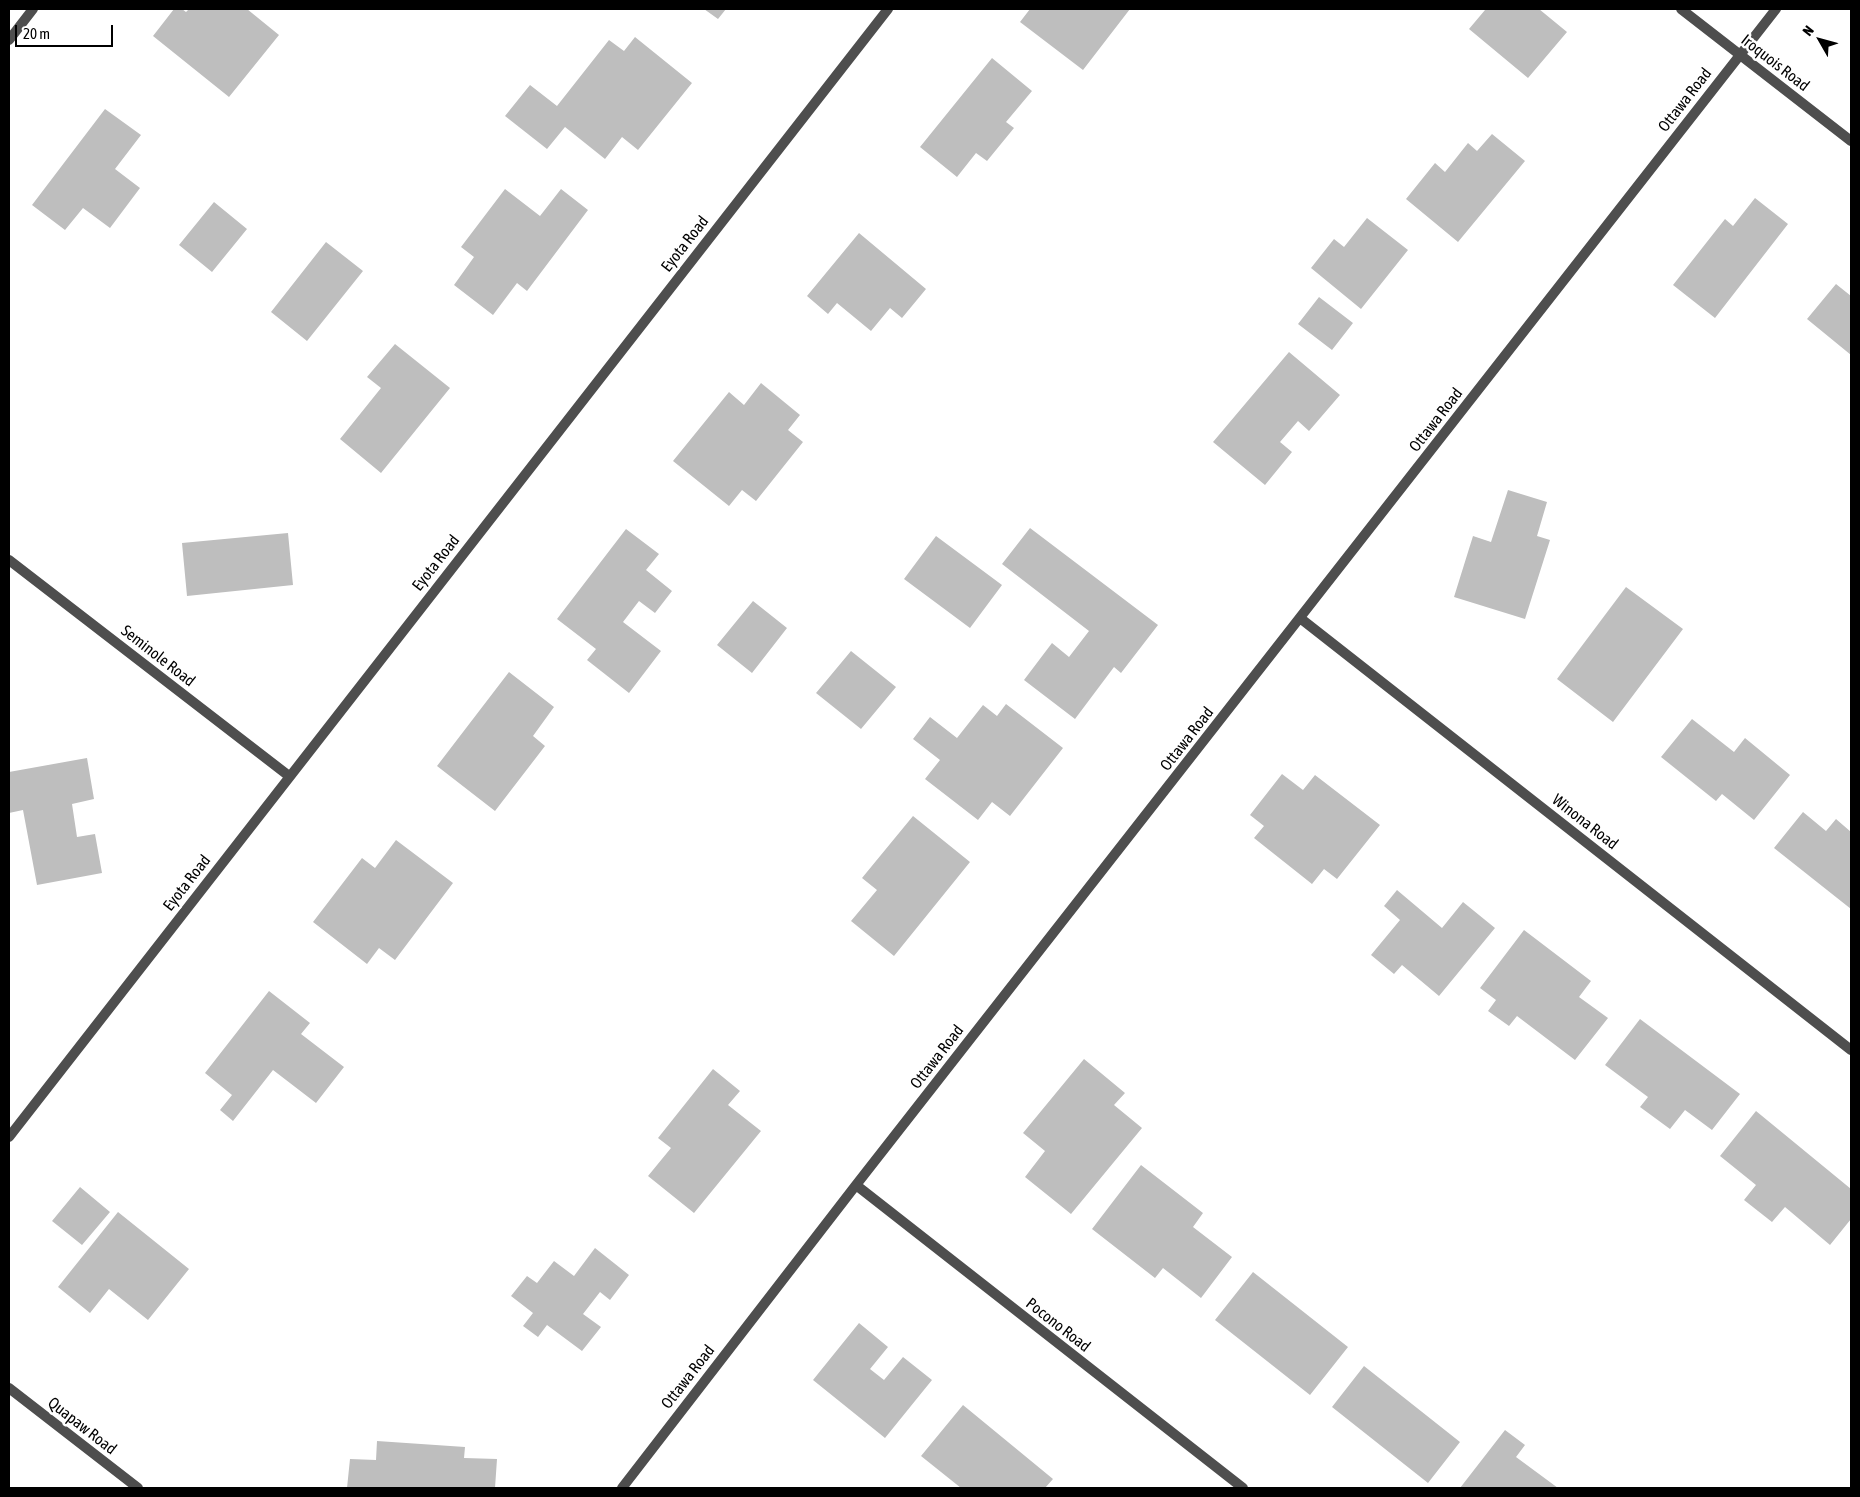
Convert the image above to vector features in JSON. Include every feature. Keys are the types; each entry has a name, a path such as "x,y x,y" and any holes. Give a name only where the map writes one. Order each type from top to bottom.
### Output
{"street":[{"path":"9,40 33,9"},
{"name":"Eyota Road","path":"9,1137 888,9"},
{"name":"Iroquois Road","path":"1681,9 1851,141"},
{"name":"Ottawa Road","path":"622,1488 856,1185 1776,9"},
{"name":"Seminole Road","path":"9,560 289,776"},
{"name":"Winona Road","path":"1300,618 1851,1050"},
{"name":"Pocono Road","path":"856,1185 1243,1488"},
{"name":"Quapaw Road","path":"9,1388 138,1488"}],"building":[{"path":"174,9 182,9 186,12 189,9 247,9 279,35 229,97 153,36"},
{"path":"704,9 726,9 718,19"},
{"path":"1030,9 1130,9 1083,70 1020,22"},
{"path":"1482,9 1539,9 1567,32 1528,78 1469,29 1485,10"},
{"path":"635,37 692,83 638,150 622,137 605,159 565,127 547,149 505,116 530,85 557,106 609,40 624,51"},
{"path":"992,58 1032,91 1006,122 1014,128 987,161 976,153 957,177 920,147"},
{"path":"105,109 141,135 115,169 140,188 110,228 83,208 65,230 32,205"},
{"path":"1492,134 1525,161 1458,242 1406,199 1435,163 1445,172 1468,143 1477,151"},
{"path":"505,189 540,216 561,189 588,210 527,291 517,283 493,315 454,285 474,257 461,247"},
{"path":"1755,198 1788,224 1715,318 1673,285 1725,219 1733,226"},
{"path":"214,202 247,229 212,272 179,245"},
{"path":"1367,218 1408,250 1361,309 1311,268 1334,239 1344,247"},
{"path":"859,233 926,289 902,318 890,308 871,331 837,303 828,314 807,296"},
{"path":"326,242 363,271 307,341 271,312"},
{"path":"1836,284 1851,296 1851,355 1807,319"},
{"path":"1319,297 1353,323 1332,350 1298,324"},
{"path":"395,344 450,388 381,473 340,439 381,388 367,377"},
{"path":"1289,352 1340,395 1309,431 1298,421 1280,442 1292,452 1265,485 1213,442"},
{"path":"761,383 800,415 788,430 803,442 756,501 742,490 729,506 673,461 729,392 744,405"},
{"path":"1508,490 1547,502 1537,536 1550,540 1525,619 1454,597 1473,536 1491,542"},
{"path":"1030,528 1158,625 1121,673 1114,667 1075,719 1024,680 1052,643 1069,657 1089,631 1002,564"},
{"path":"626,529 659,554 646,570 672,591 655,613 639,601 623,622 661,651 629,693 587,660 596,649 557,619"},
{"path":"288,533 293,585 187,596 182,543"},
{"path":"936,536 1002,585 970,628 904,579"},
{"path":"1626,587 1683,629 1613,722 1557,679"},
{"path":"753,601 787,628 752,673 717,645"},
{"path":"851,651 896,687 861,729 816,693"},
{"path":"509,672 554,707 533,736 545,746 495,811 437,766"},
{"path":"1006,704 1063,748 1010,816 992,802 978,820 925,779 940,760 913,739 930,717 957,738 983,705 997,716"},
{"path":"1692,719 1734,752 1745,738 1790,775 1754,820 1722,794 1716,801 1661,757"},
{"path":"87,758 94,799 72,804 77,837 95,834 102,873 37,885 23,810 9,813 9,772"},
{"path":"1282,774 1303,790 1315,775 1380,825 1337,879 1324,869 1312,884 1254,838 1264,826 1250,815"},
{"path":"1803,812 1826,831 1836,819 1851,832 1851,909 1774,848"},
{"path":"913,816 970,862 894,956 851,921 877,890 862,878"},
{"path":"396,840 453,883 395,960 379,948 367,964 313,922 362,858 375,868"},
{"path":"1397,890 1442,928 1463,902 1495,928 1439,996 1402,965 1394,974 1371,955 1400,920 1384,906"},
{"path":"1524,930 1591,981 1579,997 1608,1018 1575,1060 1517,1016 1509,1026 1488,1011 1496,1000 1480,988"},
{"path":"269,991 310,1023 301,1034 344,1067 316,1103 273,1070 233,1121 220,1110 232,1095 205,1073"},
{"path":"1640,1019 1740,1094 1712,1130 1685,1110 1670,1129 1640,1107 1648,1097 1605,1065"},
{"path":"1084,1059 1125,1093 1114,1105 1142,1128 1071,1214 1025,1177 1045,1151 1023,1133"},
{"path":"713,1069 740,1091 728,1105 761,1131 694,1213 648,1176 671,1148 658,1138"},
{"path":"1756,1111 1851,1189 1851,1219 1830,1245 1785,1207 1772,1222 1744,1200 1756,1185 1720,1156"},
{"path":"1141,1165 1203,1213 1193,1227 1232,1257 1201,1298 1163,1268 1155,1278 1092,1229"},
{"path":"80,1187 110,1212 82,1245 52,1221"},
{"path":"118,1212 189,1269 148,1320 109,1289 90,1313 58,1287"},
{"path":"595,1248 629,1275 610,1300 600,1292 583,1314 601,1327 582,1351 547,1325 538,1337 523,1326 533,1313 511,1296 527,1276 537,1283 554,1261 574,1276"},
{"path":"1253,1272 1348,1347 1310,1395 1215,1320"},
{"path":"859,1323 888,1347 870,1369 884,1380 903,1357 932,1380 885,1438 813,1380"},
{"path":"1364,1366 1460,1442 1428,1483 1332,1407"},
{"path":"963,1405 1053,1479 1045,1488 961,1488 921,1456"},
{"path":"1505,1430 1525,1445 1516,1457 1558,1488 1460,1488"},
{"path":"377,1441 465,1447 464,1458 497,1459 495,1488 347,1488 350,1459 376,1460"}]}
